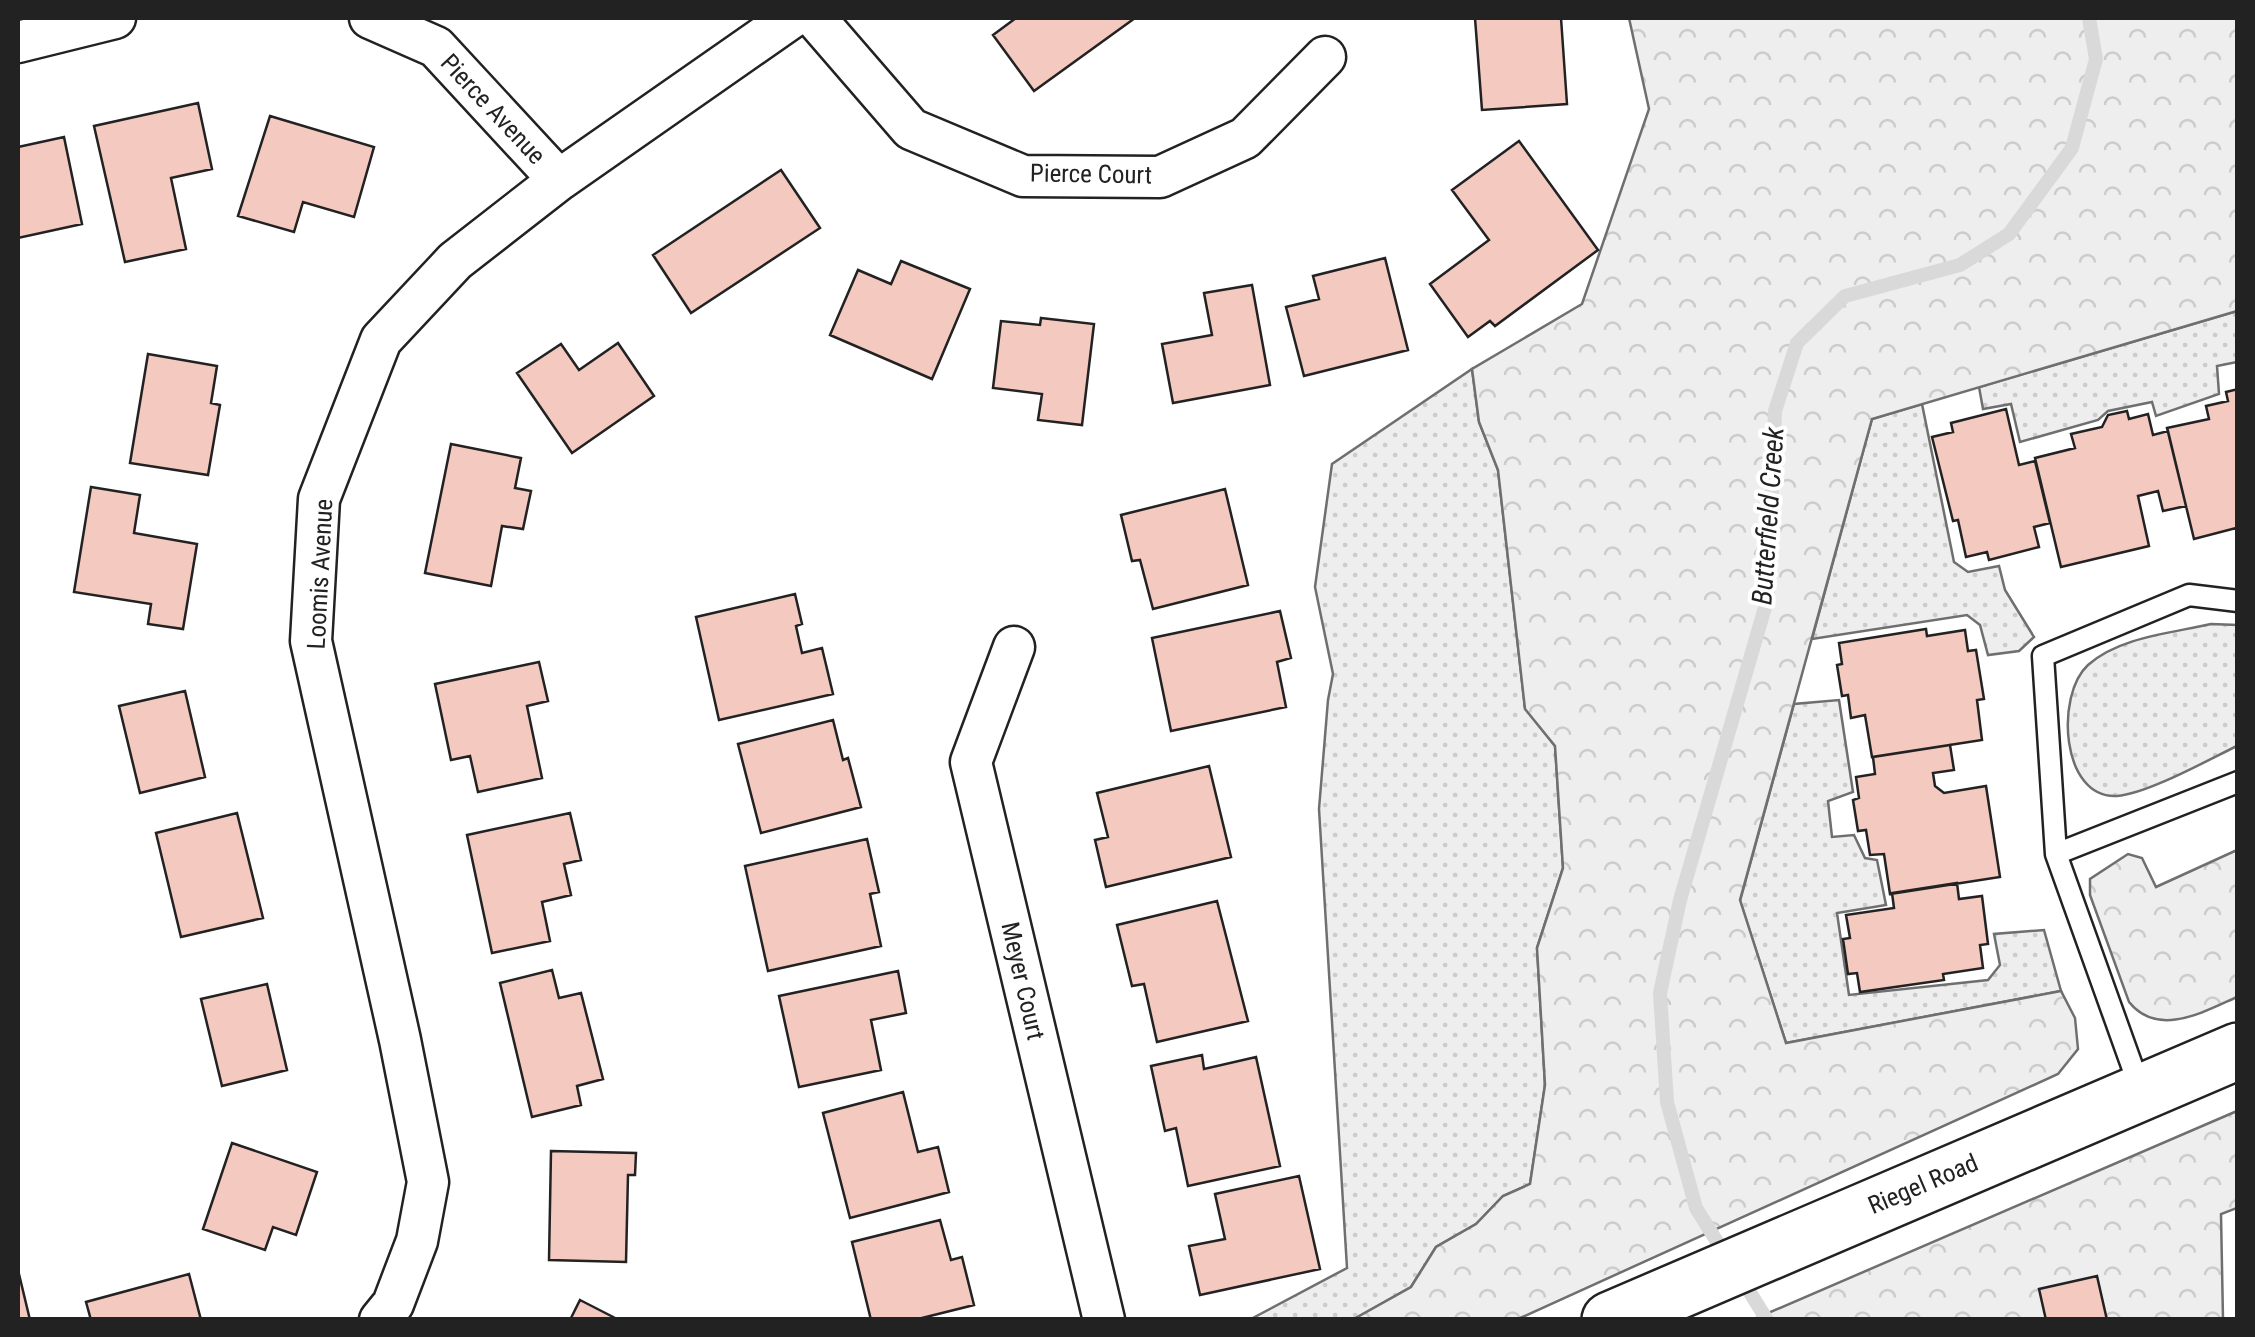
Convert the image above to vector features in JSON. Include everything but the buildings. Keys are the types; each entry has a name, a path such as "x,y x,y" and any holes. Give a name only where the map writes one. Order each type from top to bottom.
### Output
{"street":[{"path":"18,42 115,18"},
{"name":"Pierce Avenue","path":"370,18 436,47 558,180"},
{"name":"Loomis Avenue","path":"380,1320 393,1304 417,1241 428,1182 311,641 319,499 382,340 455,261 558,180 791,18"},
{"name":"Pierce Court","path":"816,18 911,129 1022,176 1160,177 1245,138 1325,57"},
{"name":"Meyer Court","path":"1014,647 970,762 1104,1320"},
{"name":"Riegel Road","path":"1610,1320 2238,1051"}],"lane":[{"path":"2141,1092 2056,854 2043,656 2189,595 2238,601"},
{"path":"2056,854 2238,782"}],"green space":[{"path":"1629,18 2237,18 2237,311 1872,419 1740,900 1786,1043 2061,991 2075,1018 2078,1049 2058,1074 1518,1319 1354,1319 1411,1287 1436,1247 1476,1224 1503,1196 1530,1184 1545,1085 1537,948 1563,868 1555,746 1525,709 1498,470 1479,422 1472,369 1582,304 1649,109"},
{"path":"2237,311 2237,362 2217,366 2219,394 2156,416 2152,402 2108,411 2098,420 2020,442 2011,404 1983,409 1979,387"},
{"path":"1472,369 1479,422 1498,470 1525,708 1555,746 1563,868 1537,948 1545,1085 1530,1184 1503,1196 1476,1224 1436,1247 1411,1287 1354,1319 1249,1320 1347,1268 1319,809 1333,674 1315,587 1332,464"},
{"path":"1922,404 1954,562 1968,572 1999,566 2005,590 2034,637 2019,651 1988,655 1980,625 1967,615 1812,639 1872,419"},
{"path":"2211,624 2237,625 2237,746 2130,794 2098,792 2084,781 2069,743 2068,720 2077,679 2088,665 2115,648 2146,637"},
{"path":"1839,700 1853,792 1828,801 1832,837 1854,835 1865,858 1877,860 1886,905 1837,913 1849,995 1988,980 2000,965 1994,934 2044,930 2061,991 1786,1043 1740,901 1794,704"},
{"path":"2237,850 2237,997 2181,1019 2153,1019 2141,1013 2129,1002 2090,895 2090,879 2128,854 2142,858 2156,887"},
{"path":"2237,1111 2237,1208 2221,1214 2223,1319 1752,1320"}],"waterway":[{"name":"Butterfield Creek","path":"1726,1256 1696,1208 1667,1102 1660,993 1680,900 1768,597 1775,411 1797,343 1845,296 1960,265 2009,234 2072,148 2096,59 2089,18"},
{"name":"Butterfield Creek","path":"1741,1278 1767,1320"}]}
